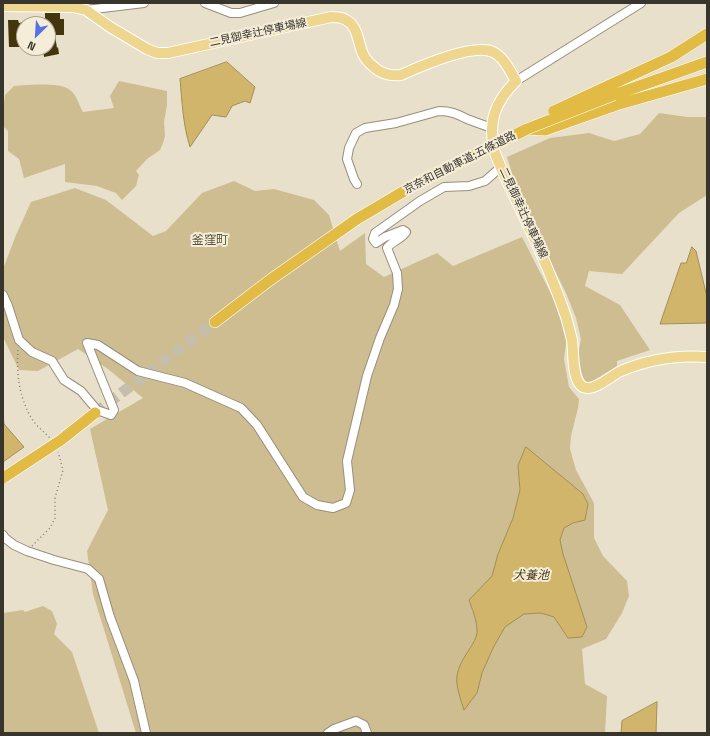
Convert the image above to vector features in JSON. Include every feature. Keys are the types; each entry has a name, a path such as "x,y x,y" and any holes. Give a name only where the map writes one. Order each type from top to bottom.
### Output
{"highway":[{"path":"613,96 707,34"},
{"name":"京奈和自動車道;五條道路","path":"215,322 283,271 357,219 428,177 527,129 707,62"},
{"path":"484,150 501,137 613,96 707,79"},
{"path":"3,478 50,447 96,413"}],"main road":[{"name":"二見御幸辻停車場線","path":"3,6 73,5 86,10 110,27 147,49 157,53 168,53 331,17 341,18 347,20 355,31 366,60 378,71 386,75 394,76 401,75 446,57 474,51 487,50 493,52 503,60 516,81 501,98 495,112 492,128 494,150 543,254 561,304 572,342 578,383 581,387 594,388 618,373 661,359 684,356 707,357"}],"street":[{"path":"86,10 144,3"},
{"path":"208,4 231,13 240,13 274,3"},
{"path":"516,81 641,3"},
{"path":"357,184 347,159 349,148 356,133 366,128 396,123 439,111 454,112 492,128"},
{"path":"3,295 19,340 32,352 52,362 64,380 81,391 97,410 111,415 114,410 87,343 98,345 138,370 185,383 241,408 257,425 303,497 317,505 332,508 346,503 350,490 347,461 367,376 380,338 394,305 398,289 397,273 387,248 391,243 403,236 406,232 403,230 386,236 376,243 373,239 375,233 420,201 444,188 469,186 485,181 501,167"},
{"path":"3,535 14,545 27,551 88,569 100,579 110,618 134,681 146,733"},
{"path":"328,733 334,729 356,721 364,725 367,733"}],"shaded area":[{"path":"119,81 167,91 167,105 164,122 165,136 163,143 160,150 147,159 136,171 139,175 136,186 122,200 116,193 97,186 65,182 65,164 24,178 19,159 8,151 8,131 3,126 5,95 14,86 51,85 66,87 76,97 83,112 114,108 110,96"},
{"path":"659,113 687,117 707,117 707,195 679,213 622,274 589,271 585,286 620,305 650,350 617,361 617,369 602,381 582,385 577,359 581,339 576,318 566,293 521,203 507,157 550,138 589,133 614,141 640,134"},
{"path":"234,181 255,191 274,189 314,200 329,215 340,251 365,233 366,264 384,277 437,253 453,266 522,237 564,319 567,336 564,359 569,387 579,399 571,436 570,449 576,470 594,503 594,538 603,556 627,581 629,596 622,613 606,639 582,649 585,684 607,696 605,733 136,733 93,594 87,551 108,510 90,429 143,398 108,369 78,349 38,371 19,370 3,337 3,269 31,202 75,188 106,200 153,236 166,231 202,193"},
{"path":"43,606 52,611 57,624 54,634 72,652 99,733 3,733 3,613 23,610 25,612"}],"water":[{"path":"227,62 255,87 250,103 245,101 232,106 226,117 212,115 190,147 184,122 180,79"},
{"path":"692,247 696,251 707,297 707,323 660,324 681,263 686,263"},
{"path":"3,413 4,424 24,447 3,462"},
{"name":"犬養池","path":"526,447 583,494 588,504 585,520 573,523 564,528 560,540 563,554 587,627 582,637 568,638 554,617 541,613 524,614 505,627 493,648 482,673 477,693 464,710 457,685 458,673 460,666 477,635 477,626 469,600 492,576 498,554 513,518 520,490 518,466"},
{"path":"657,702 656,733 621,733 622,721"}],"building":[{"path":"45,13 60,13 60,19 64,19 64,35 56,35 56,16 45,16"},
{"path":"8,20 16,20 16,47 9,47"},
{"path":"56,42 57,48 58,47 59,54 56,55"}],"tunnel":[{"path":"95,413 215,322"}],"district":[{"name":"釜窪町","path":"210,241"}]}
